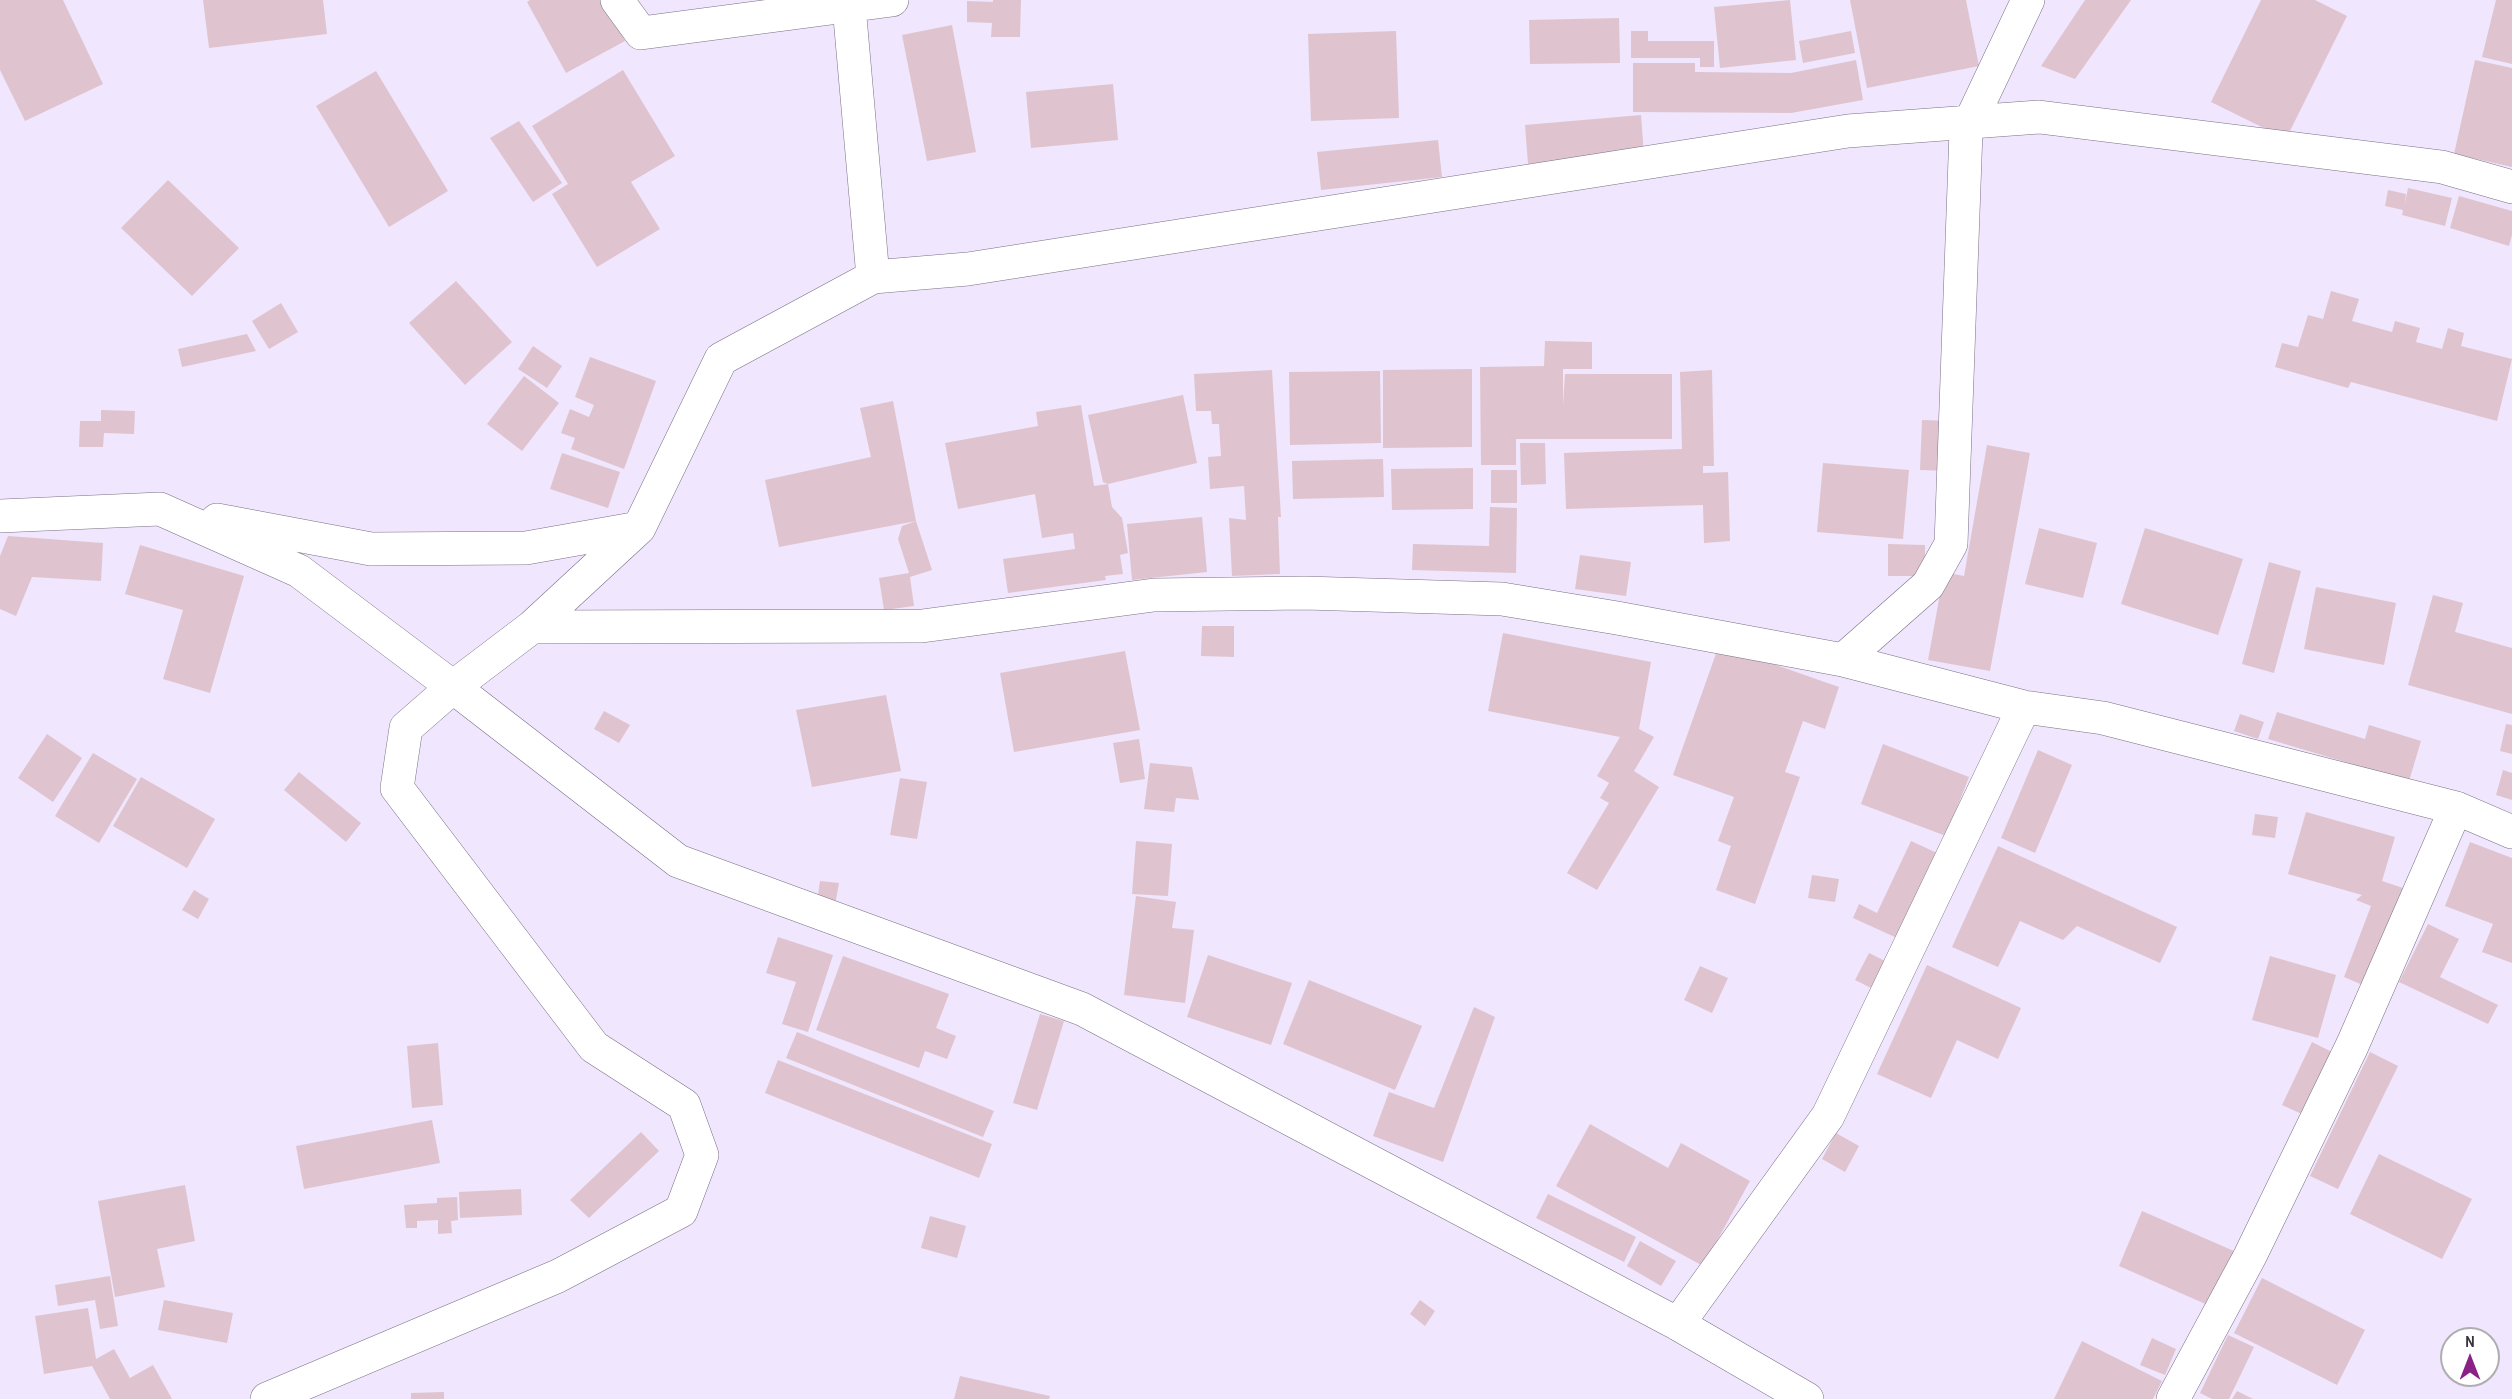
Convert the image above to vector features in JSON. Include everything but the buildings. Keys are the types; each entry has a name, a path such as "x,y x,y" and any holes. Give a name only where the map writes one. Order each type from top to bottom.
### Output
{"street":[{"path":"617,0 641,33 892,0"},
{"path":"1843,660 1928,585 1951,544 1966,131 2028,0"},
{"path":"849,6 873,276"},
{"path":"267,1399 558,1276 681,1211 702,1155 684,1105 594,1047 397,788 406,728 453,687 532,627 639,528 722,359 873,276 968,269 1848,131 2039,117 2442,167 2512,187"},
{"path":"0,516 160,509 371,549 526,548 639,528"},
{"path":"160,509 299,571 678,861 1082,1009 1678,1324 1807,1399"},
{"path":"532,627 922,626 1154,595 1305,593 1502,599 1843,660 2024,707 2103,718 2456,808 2512,832"},
{"path":"1678,1324 1828,1116 2024,707"},
{"path":"2173,1399 2250,1256 2352,1046 2456,808"}]}
